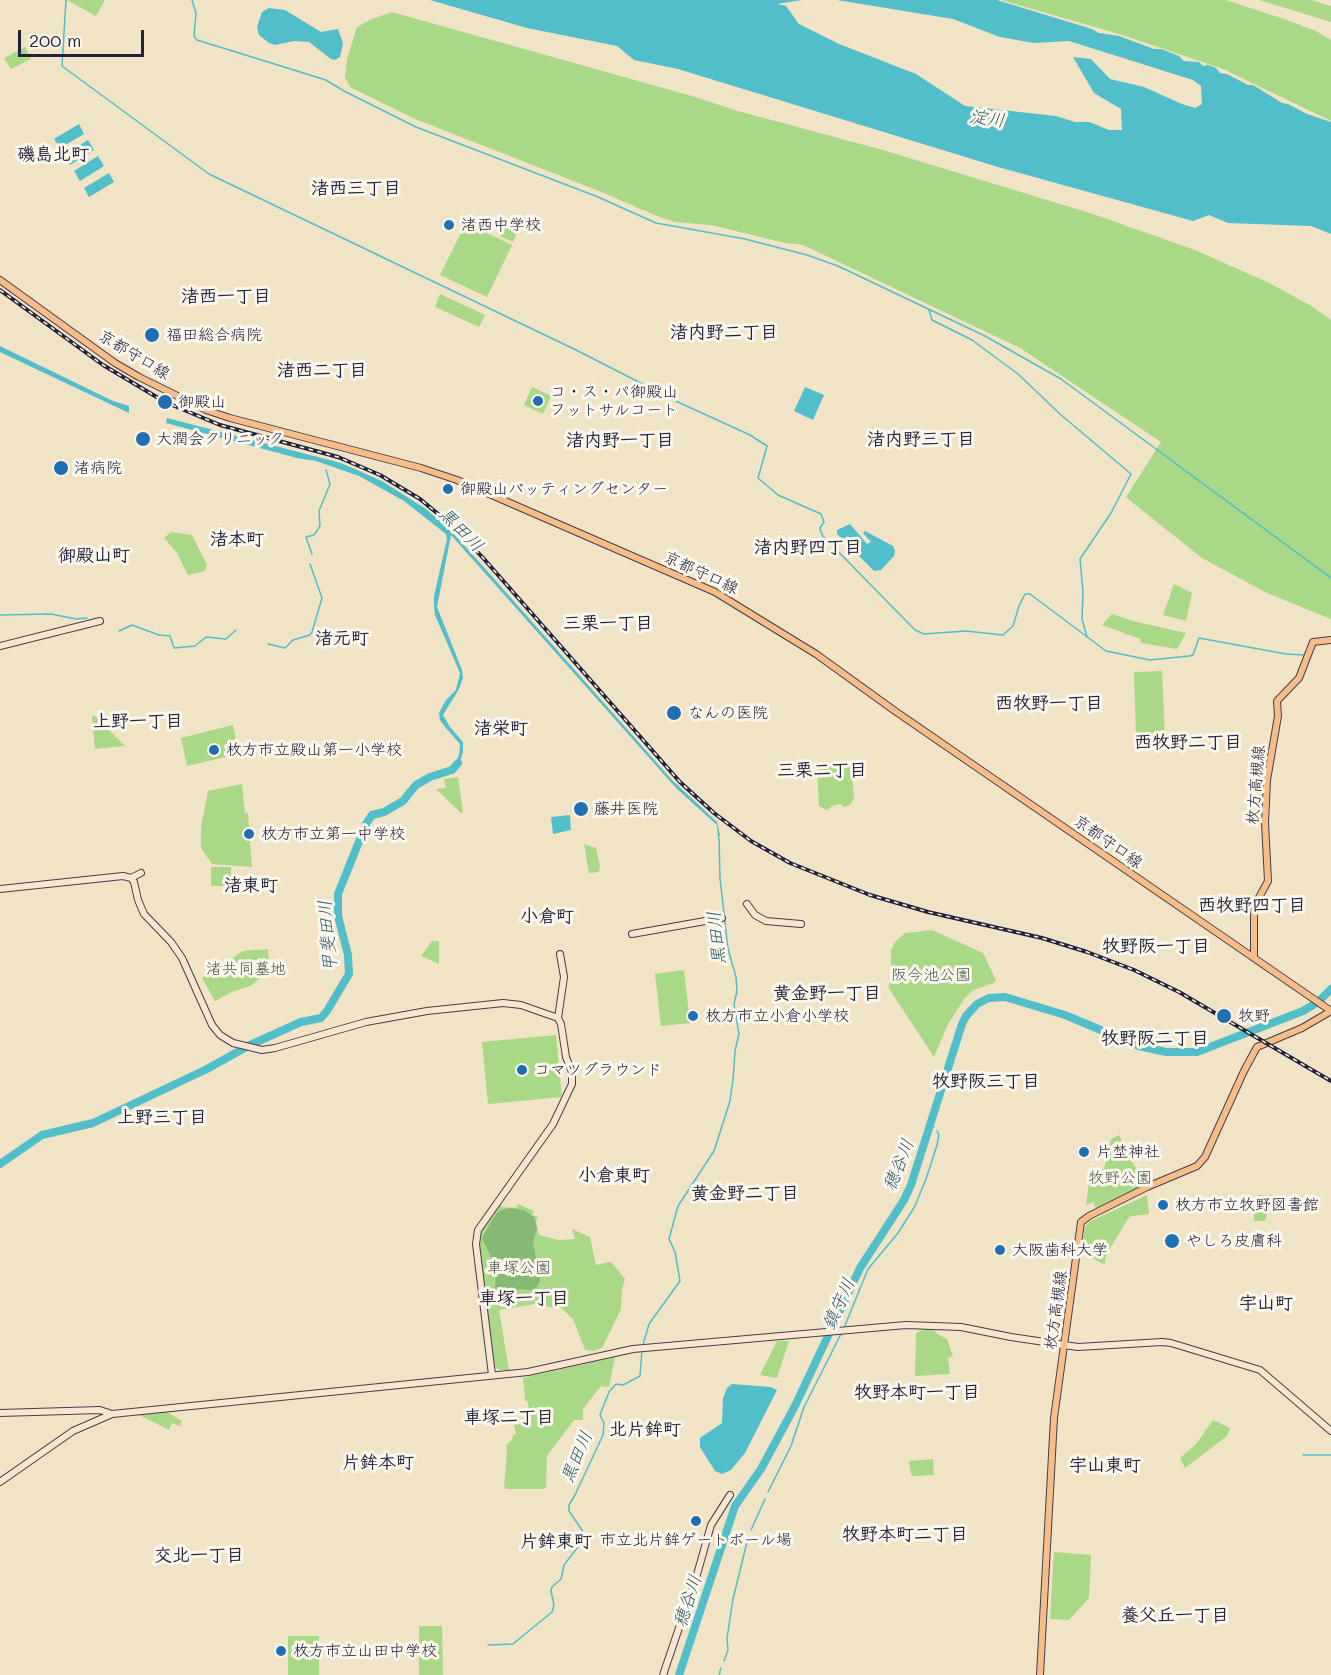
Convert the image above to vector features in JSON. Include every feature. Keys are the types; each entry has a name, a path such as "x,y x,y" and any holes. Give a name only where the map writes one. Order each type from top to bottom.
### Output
{"main road":[{"name":"京都守口線","path":"0,280 115,363 206,410 421,468 457,480 715,592 816,654 895,711 1331,1011"},
{"name":"枚方高槻線","path":"1254,958 1254,913 1256,903 1268,881 1266,798 1278,716 1277,701 1299,678 1314,642 1331,640"},
{"name":"枚方高槻線","path":"1040,1675 1054,1418 1081,1222 1089,1215 1197,1166 1205,1157 1257,1047 1302,1028 1331,1011"}],"street":[{"path":"0,646 100,621"},
{"path":"0,889 123,876 131,878 141,873"},
{"path":"131,878 144,914 171,942 182,958 212,1025 225,1039 233,1043 262,1050 366,1022 427,1011 503,1003 521,1005 558,1018"},
{"path":"747,904 754,913 766,921 801,924"},
{"path":"632,934 722,918"},
{"path":"492,1376 476,1244 478,1230 553,1124 572,1084 572,1072 566,1057 558,1018 564,977 560,954"},
{"path":"0,1482 73,1431 112,1414 528,1372 642,1348 906,1325 945,1325 1065,1346 1162,1342 1182,1346 1260,1370 1331,1431"},
{"path":"0,1413 100,1410 112,1414"},
{"path":"663,1675 696,1578 711,1525 729,1495"}],"green space":[{"path":"67,0 105,0 96,16"},
{"path":"1001,0 1226,0 1287,20 1316,31 1331,40 1331,121 1223,69 1119,34"},
{"path":"1259,0 1312,0 1331,6 1331,22"},
{"path":"392,12 883,150 1093,214 1195,250 1267,282 1310,305 1331,320 1331,619 1267,593 1202,558 1126,497 1161,442 1020,348 803,245 785,243 711,225 675,222 657,216 415,119 350,87 345,77 347,59 357,27"},
{"path":"25,47 31,59 11,69 4,58"},
{"path":"506,220 520,226 513,242 500,236"},
{"path":"466,223 512,245 487,297 440,275"},
{"path":"440,294 485,315 479,327 435,307"},
{"name":"コ・ス・パ御殿山 フットサルコート","path":"532,387 551,396 543,414 524,405"},
{"path":"171,532 192,535 207,565 205,571 188,575 177,553 164,538"},
{"path":"1174,584 1192,593 1186,621 1163,615"},
{"path":"1112,614 1186,633 1177,649 1141,643 1140,639 1102,625"},
{"path":"1162,671 1165,736 1136,737 1134,672"},
{"path":"94,715 125,746 95,749 92,716"},
{"path":"233,725 239,754 187,766 181,738"},
{"path":"848,763 851,765 854,798 850,805 844,807 841,804 834,805 827,810 824,809 819,806 817,770 821,766"},
{"path":"458,777 463,813 436,789 446,788 444,779"},
{"path":"242,784 245,813 248,813 252,867 212,864 201,848 201,827 208,791"},
{"path":"584,844 596,848 599,872 589,873"},
{"path":"211,867 231,867 231,886 211,886"},
{"name":"阪今池公園","path":"932,930 983,953 996,980 994,983 973,990 964,999 948,1024 934,1057 888,987 891,981 891,951 895,942 905,933"},
{"path":"432,941 439,941 439,964 421,956"},
{"name":"渚共同墓地","path":"268,949 269,963 261,978 250,986 215,1001 202,978 243,951"},
{"path":"684,970 690,1023 661,1026 655,974"},
{"name":"コマツグラウンド","path":"556,1035 562,1097 488,1104 482,1042"},
{"name":"牧野公園","path":"1119,1135 1145,1186 1096,1209 1093,1202 1086,1205 1089,1183 1092,1177 1104,1169 1111,1139"},
{"name":"牧野公園","path":"1147,1195 1149,1214 1131,1216 1128,1219 1109,1250 1105,1265 1081,1252 1085,1227 1089,1222"},
{"path":"1258,1195 1273,1195 1265,1221 1254,1221 1253,1198"},
{"name":"車塚公園","path":"498,1201 502,1207 516,1208 518,1204 534,1211 532,1215 538,1217 536,1222 539,1235 558,1240 575,1239 572,1229 590,1237 596,1265 612,1263 625,1279 621,1309 600,1349 585,1350 573,1319 559,1306 554,1308 535,1304 499,1310 509,1370 500,1370 495,1367 483,1298 477,1238"},
{"path":"510,1208 524,1210 534,1217 537,1228 533,1242 540,1280 537,1287 531,1290 520,1289 503,1296 495,1288 496,1267 482,1238 496,1214"},
{"path":"931,1328 947,1339 953,1356 948,1358 950,1374 915,1376 916,1333"},
{"path":"777,1341 789,1341 777,1378 760,1375"},
{"path":"615,1357 609,1387 601,1386 583,1409 583,1420 574,1420 547,1456 546,1487 544,1489 506,1489 504,1486 506,1445 516,1434 514,1425 522,1424 522,1418 529,1414 523,1378"},
{"path":"165,1411 182,1421 180,1426 172,1423 169,1430 137,1414"},
{"path":"1213,1420 1230,1428 1227,1436 1185,1468 1180,1458 1196,1444"},
{"path":"933,1459 934,1475 913,1476 911,1474 909,1461"},
{"path":"1054,1552 1091,1555 1089,1598 1069,1620 1050,1619"},
{"path":"419,1626 442,1626 443,1675 419,1675"},
{"path":"288,1636 319,1636 319,1675 288,1675"}],"water":[{"name":"淀川","path":"430,0 802,0 777,4 786,6 799,24 839,44 916,74 965,106 1056,116 1075,122 1089,122 1109,130 1122,130 1121,109 1094,93 1073,57 1091,59 1110,79 1144,87 1195,108 1202,104 1201,86 1193,80 1069,41 1034,43 1000,37 953,19 837,0 997,0 1099,33 1119,36 1154,49 1161,49 1179,56 1184,61 1199,62 1203,66 1208,65 1216,68 1220,73 1253,85 1282,103 1331,122 1331,234 1311,226 1228,223 1209,215 1193,221 998,167 678,69 634,60 617,46 527,28"},
{"path":"269,8 285,10 321,32 338,29 343,43 340,57 335,60 331,59 309,42 294,41 275,45 269,43 259,35 257,27 262,12"},
{"path":"79,124 84,134 60,148 54,139"},
{"path":"88,140 94,150 70,165 64,155"},
{"path":"98,156 104,166 80,181 74,171"},
{"path":"109,173 114,182 89,197 84,188"},
{"path":"0,346 113,401 129,406 129,413 0,352"},
{"path":"805,387 824,395 813,420 794,411"},
{"path":"167,418 341,463 382,481 426,509 473,555 672,780 717,822 720,835 718,839 717,825 677,789 451,535 437,607 462,670 463,678 443,715 463,742 459,765 452,772 459,755 460,744 440,720 439,713 446,700 456,690 460,673 435,615 434,606 434,596 447,539 446,534 404,501 359,476 316,461 166,423"},
{"path":"850,524 867,544 871,542 863,533 865,531 893,546 894,556 881,570 874,571 837,534 837,530"},
{"path":"570,815 571,830 553,834 551,817"},
{"path":"732,1384 771,1387 777,1390 745,1453 731,1470 722,1474 715,1471 700,1447 700,1438 722,1423 723,1398 727,1388"}],"waterway":[{"path":"66,0 62,66 209,174 574,349 680,403 750,435 767,446 758,478 778,495 821,514 824,522 820,528 822,535 915,630 924,634 966,631 1003,635 1013,626 1025,594 1030,594 1106,651 1150,660 1189,656 1193,655 1199,638 1286,654 1306,655"},
{"path":"192,0 196,13 194,36 197,40 326,80 416,127 598,197 656,223 745,239 807,255 838,266 985,336 1061,379 1331,578"},
{"path":"929,310 932,320 972,340 1018,374 1060,414 1131,474 1111,513 1080,559 1083,592 1082,619 1087,637"},
{"path":"312,554 306,537 314,535 320,526 319,511 330,484 326,470"},
{"path":"268,644 285,648 293,640 310,635 312,632 322,598 310,564"},
{"path":"0,615 51,614 76,619 87,618"},
{"path":"119,631 132,625 159,635 170,636 174,648 195,646 206,637 226,639 236,630"},
{"name":"甲斐田川","path":"0,1164 42,1135 93,1123 207,1069 250,1045 301,1022 321,1018 349,974 348,955 338,916 338,894 366,824 372,815 384,812 403,801 416,785 430,777 452,770 458,763"},
{"name":"黒田川","path":"643,1345 649,1324 680,1281 675,1252 669,1239 678,1206 714,1151 730,1101 739,1034 734,1004 737,991 736,977 728,949 720,878 719,838"},
{"name":"穂谷川","path":"679,1675 735,1506 761,1469 795,1406 860,1268 904,1200 911,1185 962,1024 977,1004 989,998 1005,997 1065,1015 1139,1046 1166,1052 1197,1052 1303,1011 1318,1002 1331,989"},
{"name":"鎮守川","path":"932,1123 934,1127"},
{"name":"鎮守川","path":"844,1328 868,1269 898,1233 915,1206 937,1145 939,1135 937,1131"},
{"name":"鎮守川","path":"768,1492 791,1446 804,1407 842,1332"},
{"name":"黒田川","path":"488,1645 513,1644 552,1612 554,1605 552,1587 561,1579 564,1565 584,1539 582,1530 569,1511 569,1505 603,1435 604,1423 600,1415 609,1392 616,1384 623,1385 640,1376 642,1350"},
{"path":"1303,1455 1331,1455"},
{"name":"鎮守川","path":"751,1530 765,1499"},
{"name":"鎮守川","path":"724,1661 728,1650 727,1638 733,1599 748,1538"},
{"name":"鎮守川","path":"719,1675 721,1668"}],"railway":[{"path":"0,290 103,365 165,402 220,425 338,457 380,475 420,499 455,528 484,559 680,782 714,813 751,841 790,863 870,895 928,912 1042,938 1134,970 1179,992 1331,1081"}],"place":[{"name":"渚西中学校","path":"449,225"},
{"name":"福田総合病院","path":"152,335"},
{"name":"コ・ス・パ御殿山 フットサルコート","path":"538,401"},
{"name":"御殿山","path":"165,402"},
{"name":"大潤会クリニック","path":"143,439"},
{"name":"渚病院","path":"61,468"},
{"name":"御殿山バッティングセンター","path":"448,489"},
{"name":"なんの医院","path":"674,713"},
{"name":"枚方市立殿山第一小学校","path":"214,750"},
{"name":"藤井医院","path":"581,809"},
{"name":"枚方市立第一中学校","path":"249,834"},
{"name":"枚方市立小倉小学校","path":"693,1016"},
{"name":"牧野","path":"1224,1016"},
{"name":"コマツグラウンド","path":"522,1070"},
{"name":"片埜神社","path":"1084,1152"},
{"name":"枚方市立牧野図書館","path":"1163,1205"},
{"name":"やしろ皮膚科","path":"1172,1241"},
{"name":"大阪歯科大学","path":"1000,1250"},
{"name":"市立北片鉾ゲートボール場","path":"696,1521"},
{"name":"枚方市立山田中学校","path":"281,1651"}],"district":[{"name":"磯島北町","path":"53,154"},
{"name":"渚西三丁目","path":"356,188"},
{"name":"渚西一丁目","path":"226,296"},
{"name":"渚内野二丁目","path":"724,332"},
{"name":"渚西二丁目","path":"322,370"},
{"name":"渚内野三丁目","path":"921,439"},
{"name":"渚内野一丁目","path":"620,440"},
{"name":"渚本町","path":"237,539"},
{"name":"渚内野四丁目","path":"808,547"},
{"name":"御殿山町","path":"94,555"},
{"name":"三栗一丁目","path":"608,623"},
{"name":"渚元町","path":"342,638"},
{"name":"西牧野一丁目","path":"1049,703"},
{"name":"上野一丁目","path":"138,721"},
{"name":"渚栄町","path":"501,728"},
{"name":"西牧野二丁目","path":"1188,742"},
{"name":"三栗二丁目","path":"822,770"},
{"name":"渚東町","path":"251,885"},
{"name":"西牧野四丁目","path":"1252,905"},
{"name":"小倉町","path":"547,916"},
{"name":"牧野阪一丁目","path":"1156,946"},
{"name":"黄金野一丁目","path":"827,993"},
{"name":"牧野阪二丁目","path":"1155,1038"},
{"name":"牧野阪三丁目","path":"986,1081"},
{"name":"上野三丁目","path":"162,1117"},
{"name":"小倉東町","path":"614,1175"},
{"name":"黄金野二丁目","path":"745,1193"},
{"name":"車塚一丁目","path":"524,1298"},
{"name":"宇山町","path":"1266,1303"},
{"name":"牧野本町一丁目","path":"917,1392"},
{"name":"車塚二丁目","path":"509,1417"},
{"name":"北片鉾町","path":"645,1429"},
{"name":"片鉾本町","path":"378,1462"},
{"name":"宇山東町","path":"1105,1465"},
{"name":"牧野本町二丁目","path":"905,1534"},
{"name":"片鉾東町","path":"556,1541"},
{"name":"交北一丁目","path":"199,1555"},
{"name":"養父丘一丁目","path":"1175,1615"}]}
